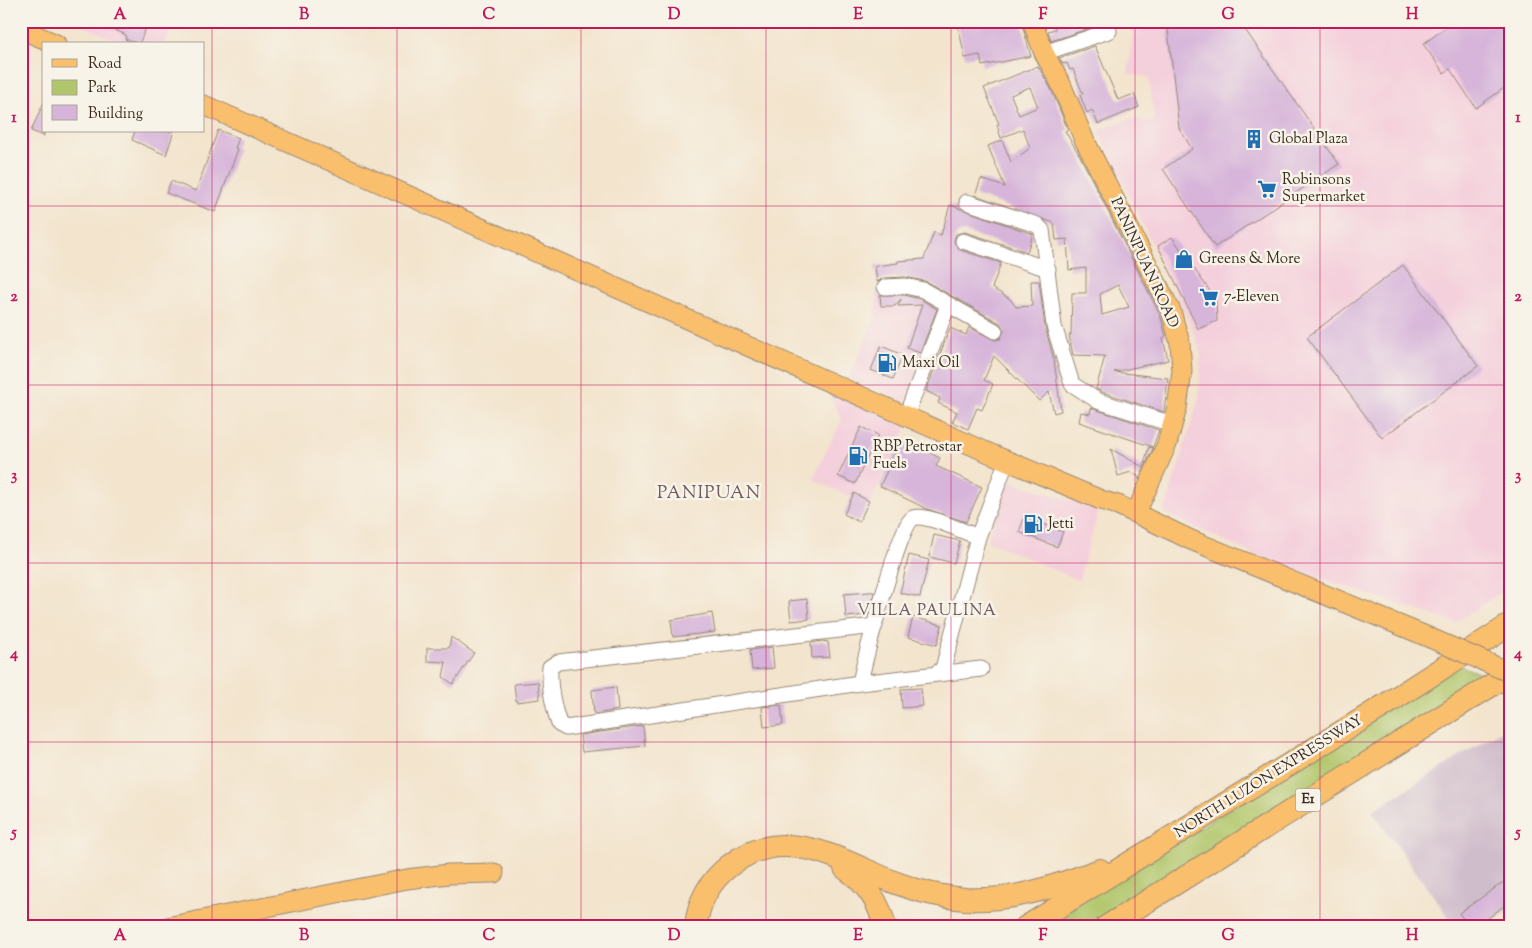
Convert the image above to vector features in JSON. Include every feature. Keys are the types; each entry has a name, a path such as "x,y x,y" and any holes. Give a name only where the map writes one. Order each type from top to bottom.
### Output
{"highway":[{"name":"NORTH LUZON EXPRESSWAY","path":"1026,927 1511,624"},
{"name":"E1","path":"1106,927 1511,673"},
{"path":"696,927 697,916 711,883 736,860 749,853 766,848 804,847 819,850 848,860 901,885 937,895 985,900 1022,896 1054,887 1150,851"},
{"path":"819,850 862,881 880,908 885,927"}],"main road":[{"name":"PANINPUAN ROAD","path":"1032,21 1044,53 1061,84 1083,137 1175,323 1180,343 1182,371 1177,408 1167,444 1136,513"},
{"path":"21,29 51,42"},
{"path":"205,106 906,416 1136,513 1191,540 1511,673"},
{"path":"167,927 406,879 449,874 494,873"}],"street":[{"path":"1044,53 1109,31"},
{"path":"967,202 1037,225 1042,230 1054,326 1072,384 1098,401 1172,424"},
{"path":"963,241 1048,269"},
{"path":"885,287 914,287 923,290 995,331"},
{"path":"906,416 948,305"},
{"path":"937,674 944,666 963,585 978,537 1007,460"},
{"path":"860,683 867,650 903,530 909,519 915,517 926,518 978,537"},
{"path":"875,626 558,662 550,667 550,676 559,724 566,728 860,683 981,669"}],"shaded area":[{"path":"73,21 175,21 166,42 119,42"},
{"path":"1134,21 1511,21 1511,586 1455,623 1266,560 1164,513 1199,398 1201,355 1196,337 1099,131 1131,118 1154,122 1149,77 1128,74"},
{"path":"910,288 944,305 905,404 848,379 876,317 876,291"},
{"path":"826,388 907,426 869,506 813,479 842,419"},
{"path":"1009,481 1099,509 1079,580 987,541"},
{"path":"1511,725 1511,908 1486,927 1456,927 1372,811"}],"green space":[{"path":"1459,665 1490,678 1093,927 1040,927"}],"building":[{"path":"96,21 149,21 140,42 125,39 126,35"},
{"path":"957,21 1021,21 1031,56 982,66 980,55 965,58"},
{"path":"1054,21 1088,21 1090,28 1051,41 1048,31 1055,29"},
{"name":"Global Plaza","path":"1167,21 1239,21 1339,164 1215,247 1163,169 1192,149 1179,128"},
{"path":"1455,21 1511,21 1511,83 1476,108 1450,69 1444,73 1423,44"},
{"path":"1095,46 1118,100 1134,94 1139,107 1098,124 1092,110 1087,113 1080,95 1083,94 1073,69 1070,70 1067,63 1063,64 1059,58"},
{"path":"1038,66 1051,89 1068,130 1065,131 1080,156 1160,315 1166,336 1163,338 1168,360 1114,372 1168,378 1164,412 1096,389 1105,356 1073,355 1069,335 1071,335 1072,293 1086,293 1086,268 1069,270 1067,239 1056,240 1054,223 975,195 981,179 1005,187 988,146 1002,140 1011,162 1030,148 1023,129 1001,138 997,125 999,124 984,88","holes":["1030,87 1038,107 1019,115 1011,95","1118,285 1129,307 1102,315 1100,294"]},
{"path":"42,106 42,132 44,132 44,136 31,131"},
{"path":"218,130 239,138 235,148 238,149 215,212 166,193 171,181 196,191"},
{"path":"135,132 174,132 166,155 132,140"},
{"path":"950,205 1033,234 1027,252 965,232 956,234 954,242 960,250 1001,263 992,288 1010,299 1016,307 1032,306 1031,281 1039,281 1045,327 1054,360 1061,411 1054,413 1049,392 1039,401 994,356 984,380 993,384 982,410 977,408 968,429 952,422 957,412 938,403 940,398 926,391 950,328 966,335 969,327 995,340 1000,339 1004,331 1000,323 925,281 905,277 884,278 877,282 875,266 898,263 898,261 924,259 934,232 941,235"},
{"path":"1172,237 1216,300 1217,321 1198,329 1158,246"},
{"path":"1403,265 1478,366 1382,438 1307,337"},
{"path":"880,295 904,295 920,299 937,309 920,353 907,348 922,305 898,306 901,299 895,306 881,306"},
{"name":"Maxi Oil","path":"881,346 903,355 893,379 871,370"},
{"path":"1091,408 1159,430 1153,447 1079,422 1081,412 1090,414"},
{"name":"RBP Petrostar Fuels","path":"861,427 878,435 855,484 838,476"},
{"path":"902,439 940,458 936,466 982,487 966,522 927,509 880,486"},
{"path":"1149,447 1153,448 1139,480 1139,477 1131,472 1118,476 1111,449 1143,467"},
{"path":"854,493 869,501 859,522 844,514"},
{"name":"Jetti","path":"1025,516 1063,532 1057,547 1019,532"},
{"path":"934,535 960,541 954,563 929,557"},
{"path":"909,555 929,560 920,597 900,593"},
{"path":"874,592 868,615 846,617 844,594"},
{"path":"807,599 809,619 791,621 789,601"},
{"path":"712,613 715,632 673,637 671,620"},
{"path":"913,617 942,625 937,645 908,637"},
{"path":"451,637 474,653 453,684 443,677 446,662 427,661 427,648 449,648"},
{"path":"828,642 830,657 812,658 811,643"},
{"path":"772,647 774,668 752,670 750,650"},
{"path":"538,682 540,699 516,702 514,684"},
{"path":"616,687 618,710 594,714 592,690"},
{"path":"921,688 923,706 902,708 901,689"},
{"path":"781,705 783,725 764,727 762,707"},
{"path":"643,726 645,746 582,752 580,735"},
{"path":"1511,877 1511,900 1477,927 1469,927 1459,913"}],"place":[{"name":"Global Plaza","path":"1254,139"},
{"name":"Robinsons Supermarket","path":"1267,189"},
{"name":"Greens & More","path":"1184,259"},
{"name":"7-Eleven","path":"1209,297"},
{"name":"Maxi Oil","path":"887,363"},
{"name":"RBP Petrostar Fuels","path":"858,456"},
{"name":"Jetti","path":"1033,524"}],"district":[{"name":"PANIPUAN","path":"709,494"},
{"name":"VILLA PAULINA","path":"927,611"}]}
